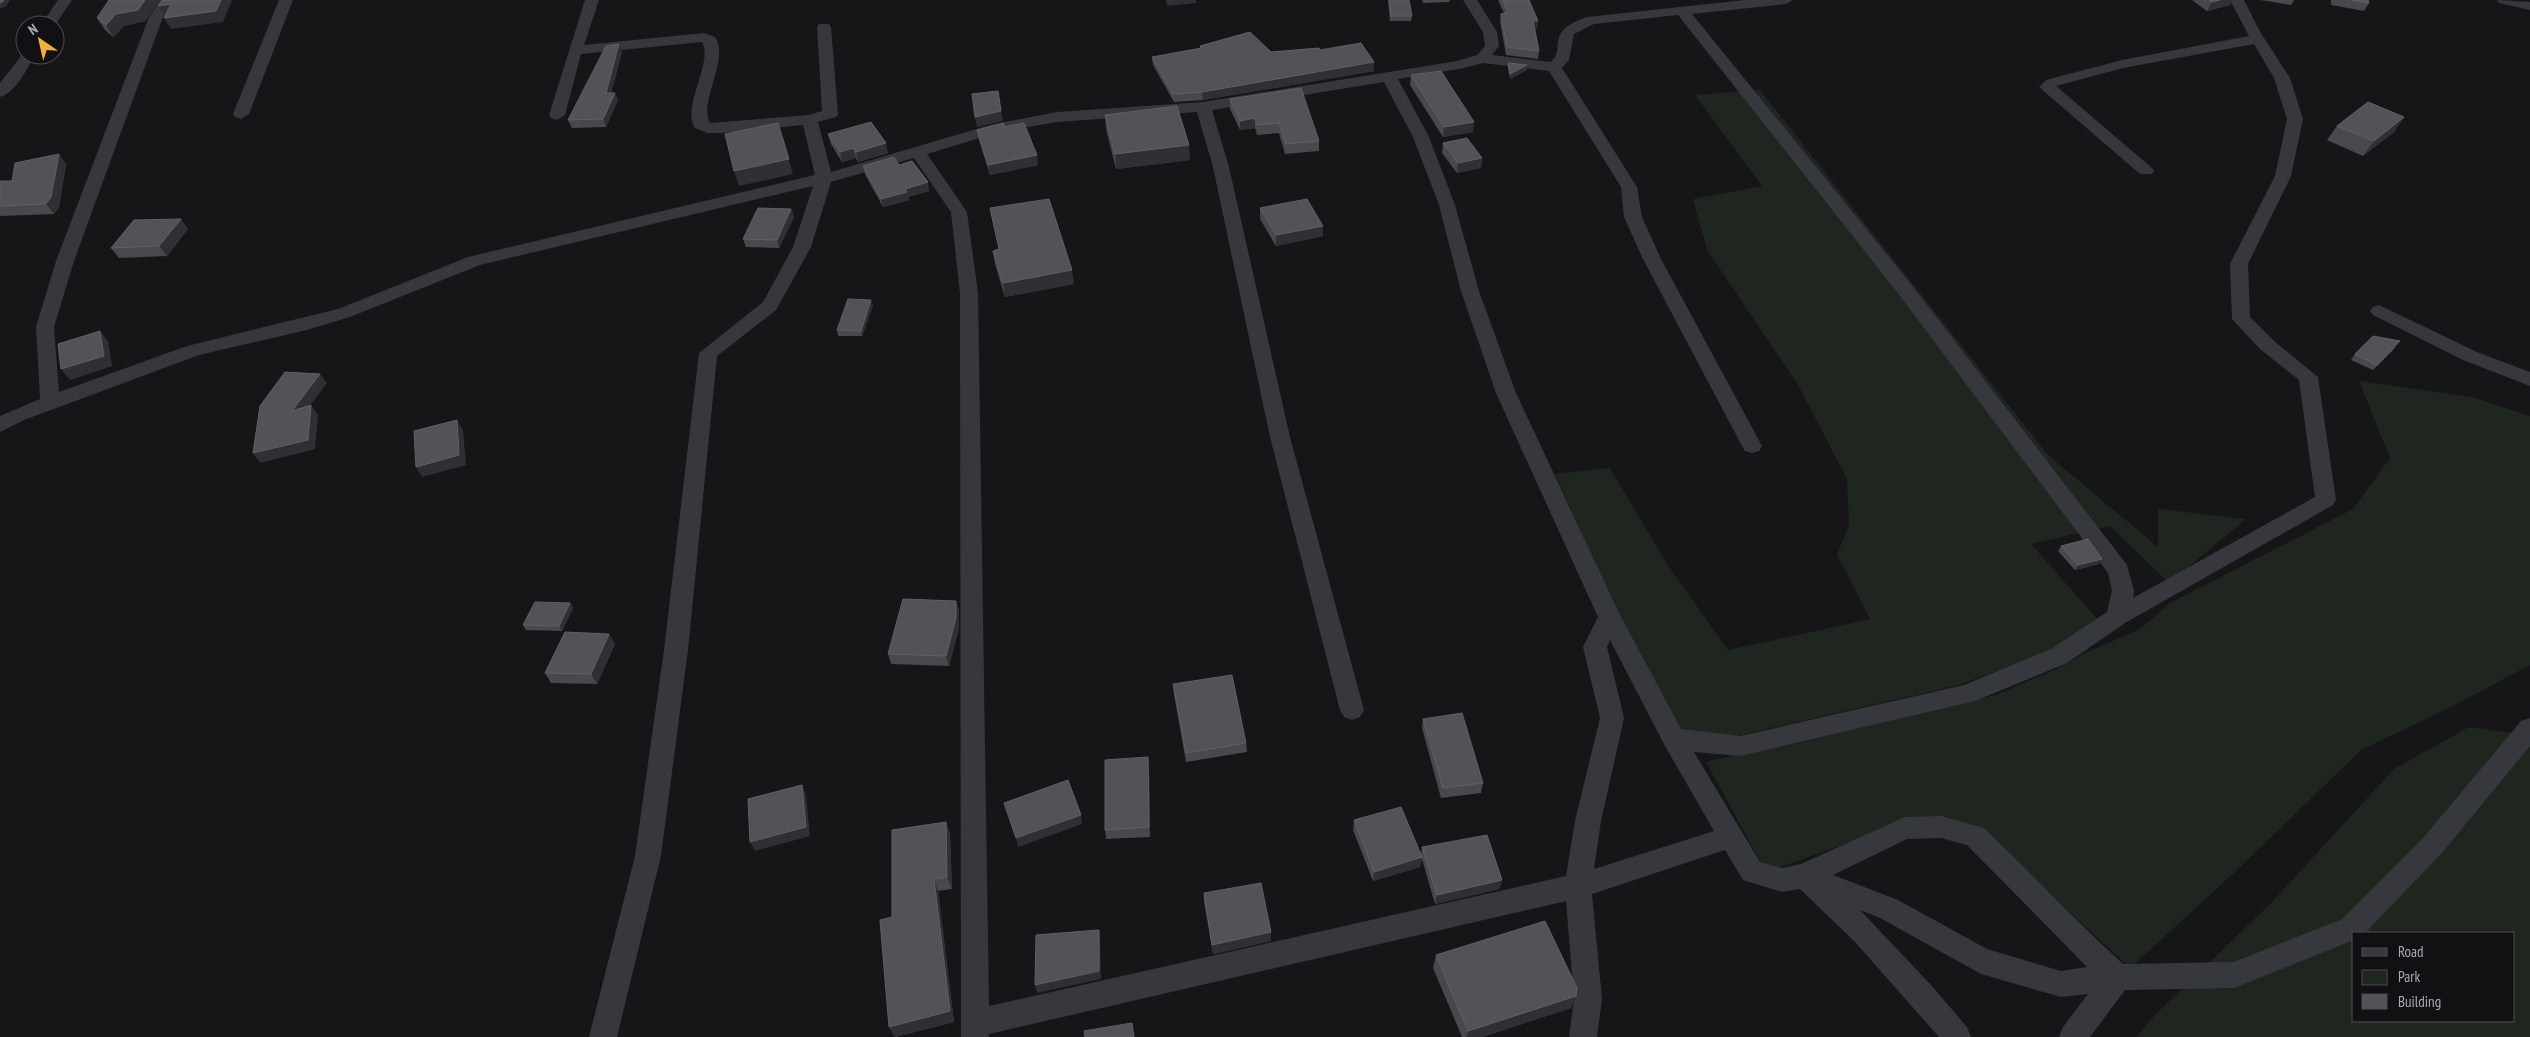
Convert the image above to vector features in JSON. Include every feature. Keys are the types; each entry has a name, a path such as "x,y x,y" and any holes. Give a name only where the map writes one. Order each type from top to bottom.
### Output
{"street":[{"path":"55,15 65,0"},
{"path":"50,403 45,327 65,261 156,17 168,0"},
{"path":"241,114 286,0"},
{"path":"557,116 575,50 592,0"},
{"path":"1470,0 1490,32 1492,46 1482,58"},
{"path":"0,425 17,415 194,350 307,324 344,312 474,261 885,163 917,151 996,128 1058,117 1203,108 1390,78 1459,65 1482,58 1554,67 1562,60 1565,36 1570,27 1592,20 1786,0"},
{"path":"1674,739 1740,746 1967,694 2059,656 2117,618 2326,500 2308,377 2268,345 2241,319 2239,264 2283,176 2295,118 2282,78 2237,0"},
{"path":"2504,0 2530,6"},
{"path":"1681,10 1786,138 1989,396 2119,571 2123,591 2117,618"},
{"path":"575,50 704,37 710,40 712,48 704,84 699,119 701,125 708,128 721,128 810,120 830,114 824,27"},
{"path":"2146,171 2047,87 2051,83 2122,64 2258,39"},
{"path":"0,92 14,78 22,65"},
{"path":"1554,67 1629,187 1633,216 1652,259 1752,446"},
{"path":"1390,78 1421,138 1447,205 1470,291 1506,393 1609,617 1674,739 1752,872 1782,880 1804,876 1905,828 1941,827 1975,836 2051,910 2076,939 2118,977"},
{"path":"1203,108 1221,167 1280,437 1352,710"},
{"path":"604,1037 648,856 676,650 708,353 770,306 802,247 824,178 810,120"},
{"path":"917,151 959,212 969,293 975,1030 1578,886 1730,837"},
{"path":"2379,311 2470,356 2530,379"},
{"path":"1583,1037 1588,999 1578,886 1588,821 1612,718 1595,648 1609,617"},
{"path":"1804,876 1889,909 1981,961 2061,984 2118,977 2234,975 2352,928 2432,846 2530,728"},
{"path":"1804,876 1841,908 1897,965 1957,1037"},
{"path":"2074,1037 2118,977"}],"green space":[{"path":"1760,90 2048,455 2158,547 2158,509 2246,519 2169,583 2110,526 2031,544 2099,621 2040,656 1955,686 1728,738 1682,734 1642,666 1555,474 1610,468 1667,564 1728,650 1870,619 1837,555 1849,525 1847,479 1797,383 1707,250 1693,199 1762,186 1695,95"},
{"path":"2359,381 2472,397 2530,416 2530,665 2451,707 2361,750 2234,873 2130,968 2049,893 1983,828 1925,816 1766,872 1706,762 1996,695 2061,667 2081,655 2140,629 2170,603 2353,509 2390,458"},
{"path":"2530,725 2530,1037 2136,1037 2155,1015 2273,901 2394,769 2469,727 2519,734"}],"building":[{"path":"109,0 145,0 138,10 116,14 106,25 97,18"},
{"path":"162,0 221,0 216,11 164,18 171,4 158,6"},
{"path":"1389,0 1409,0 1412,16 1391,16"},
{"path":"1503,0 1529,0 1538,21 1533,21 1539,51 1507,47 1501,14 1508,13"},
{"path":"2352,0 2368,0 2369,3"},
{"path":"1250,32 1271,52 1319,48 1320,50 1361,43 1374,62 1202,92 1173,94 1152,57 1202,48 1200,46"},
{"path":"619,44 606,93 615,93 603,119 568,120 606,46"},
{"path":"1508,63 1527,65 1510,74"},
{"path":"1441,71 1474,122 1444,127 1411,75"},
{"path":"1301,88 1319,141 1286,144 1279,123 1257,125 1255,118 1240,121 1230,99"},
{"path":"998,91 1001,111 975,117 972,94"},
{"path":"2368,102 2404,117 2374,141 2337,126"},
{"path":"1177,106 1189,145 1115,154 1105,115"},
{"path":"871,122 886,143 856,152 853,148 840,152 828,134"},
{"path":"778,123 789,159 734,171 725,134"},
{"path":"1004,123 1004,127 1024,123 1037,155 988,165 977,130"},
{"path":"1467,138 1482,158 1458,163 1443,143"},
{"path":"59,154 51,197 46,204 0,206 0,181 12,181 15,163"},
{"path":"894,157 899,165 912,161 928,182 905,189 907,192 881,199 863,166"},
{"path":"1049,199 1072,270 1003,283 993,251 999,249 990,208"},
{"path":"1307,199 1323,226 1276,235 1260,208"},
{"path":"758,208 791,209 777,240 743,239"},
{"path":"181,219 159,246 111,248 134,220"},
{"path":"848,299 871,300 861,331 837,330"},
{"path":"100,331 104,356 61,369 58,344"},
{"path":"2373,336 2400,341 2377,365 2355,354"},
{"path":"285,372 320,374 292,411 311,405 308,440 253,453 260,406"},
{"path":"457,420 459,455 416,467 414,431"},
{"path":"2088,539 2102,559 2078,565 2061,546"},
{"path":"903,599 956,601 956,618 946,656 888,654"},
{"path":"535,602 570,603 559,626 523,625"},
{"path":"565,632 609,634 591,674 545,673"},
{"path":"1232,675 1246,743 1186,753 1173,684"},
{"path":"1462,713 1483,783 1443,788 1423,719"},
{"path":"1148,757 1149,827 1105,830 1105,760"},
{"path":"1068,780 1081,815 1016,838 1004,803"},
{"path":"802,785 806,827 750,842 748,799"},
{"path":"1401,807 1422,857 1374,872 1354,820"},
{"path":"946,822 947,877 934,879 950,1011 889,1027 880,920 892,917 892,830"},
{"path":"1487,835 1502,880 1437,895 1422,847"},
{"path":"1261,883 1271,932 1212,945 1204,893"},
{"path":"1545,921 1577,988 1576,996 1468,1031 1436,955"},
{"path":"1099,930 1099,971 1035,985 1036,935"},
{"path":"1132,1023 1134,1037 1085,1037 1084,1031"}]}
